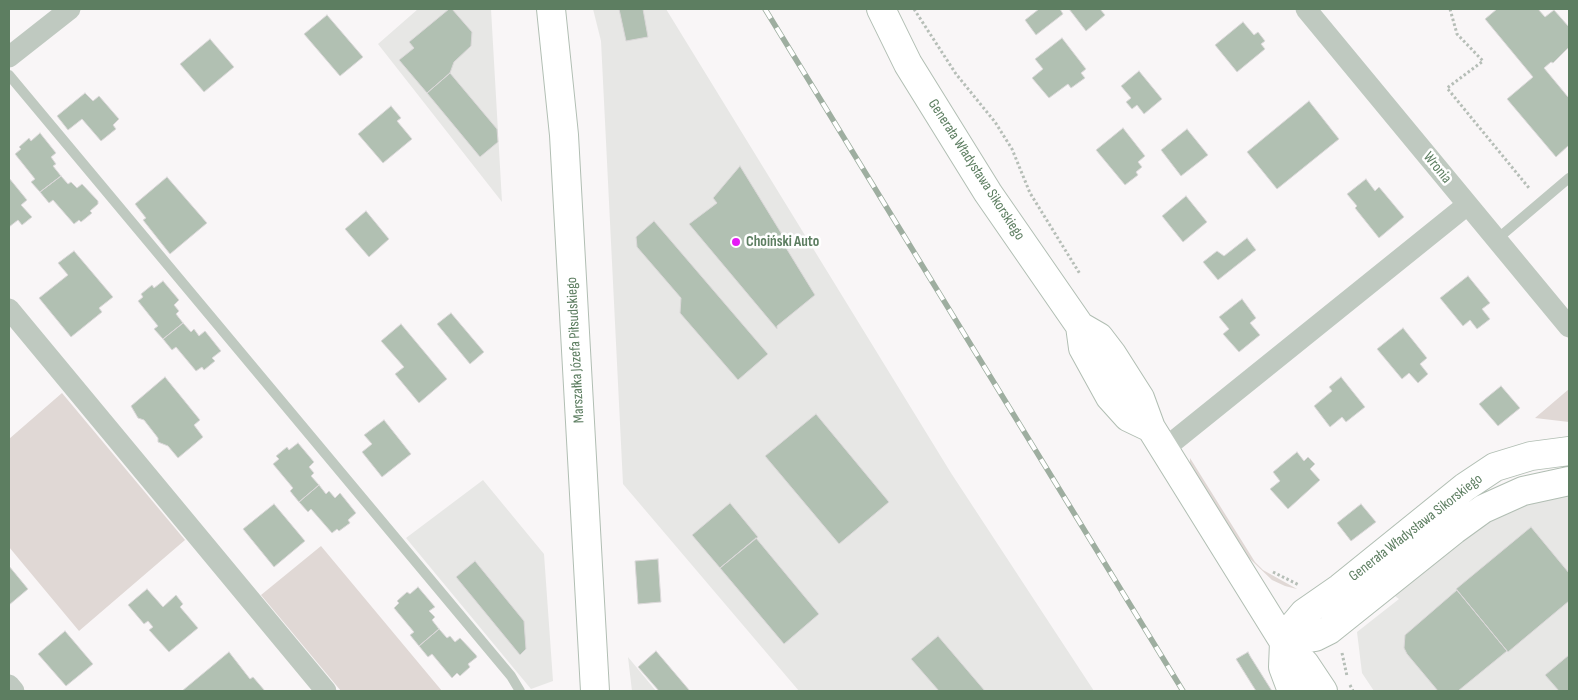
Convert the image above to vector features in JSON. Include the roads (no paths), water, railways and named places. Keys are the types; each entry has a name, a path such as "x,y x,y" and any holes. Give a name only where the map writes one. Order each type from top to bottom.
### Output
{"main road":[{"name":"Marszałka Józefa Piłsudskiego","path":"551,9 564,135 595,691"},
{"name":"Generała Władysława Sikorskiego","path":"881,9 908,64 988,193 1080,326 1100,337 1112,354 1140,398 1157,439 1284,642"},
{"name":"Generała Władysława Sikorskiego","path":"1284,642 1297,620 1304,613 1340,588 1465,487 1495,468 1511,461 1531,456 1569,452"},
{"name":"Generała Władysława Sikorskiego","path":"1284,642 1316,637 1329,630 1454,530 1484,509 1523,491 1569,481"},
{"path":"1284,642 1283,667 1292,691"},
{"path":"1284,642 1305,664 1323,691"}],"street":[{"path":"9,57 70,9"},
{"name":"Wronia","path":"1306,9 1569,327"},
{"path":"1157,439 1467,205"},
{"path":"9,309 326,691"},
{"path":"9,685 14,691"}],"lane":[{"path":"9,75 512,676 520,691"},
{"path":"1496,240 1569,178"}],"railway":[{"path":"765,9 1183,691"}],"place":[{"name":"Choiński Auto","path":"736,242"}]}
